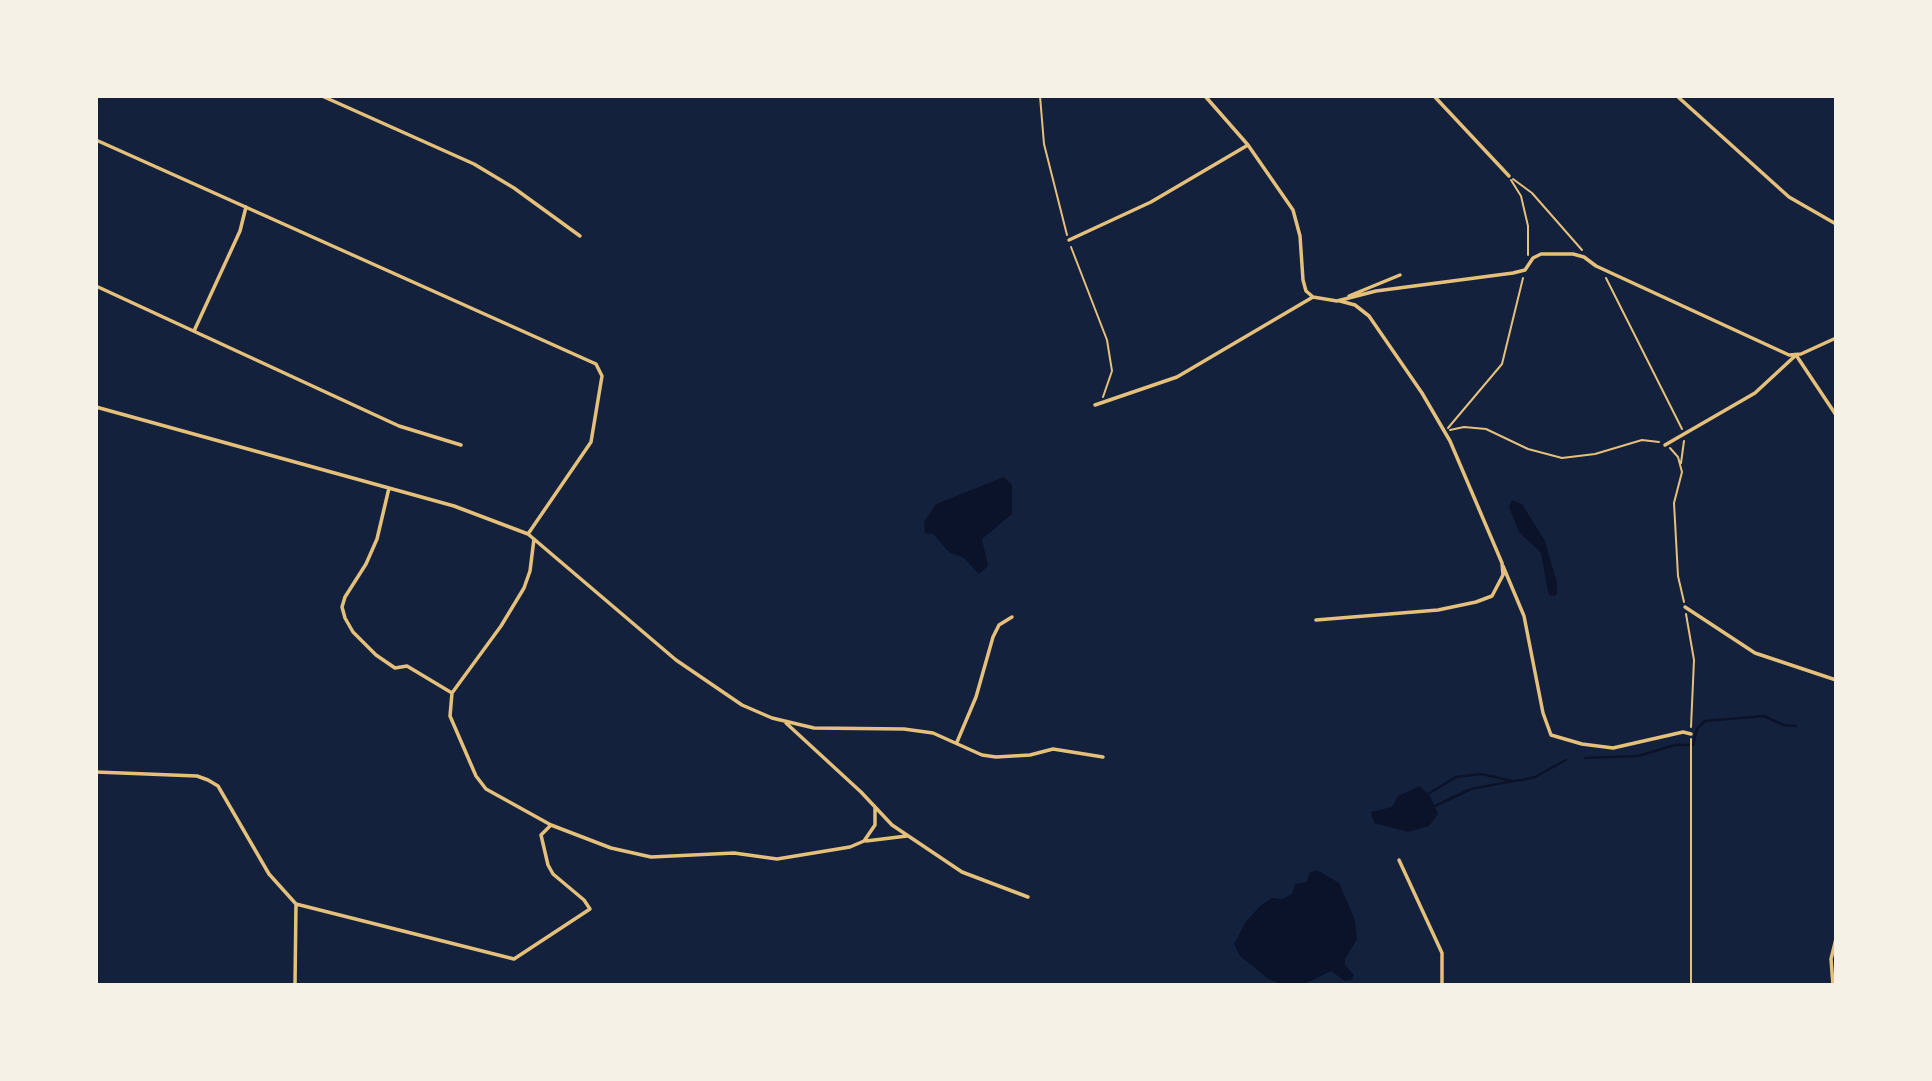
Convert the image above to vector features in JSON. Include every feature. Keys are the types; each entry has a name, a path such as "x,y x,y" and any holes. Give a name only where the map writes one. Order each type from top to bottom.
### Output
{"street":[{"path":"322,96 474,164 514,188 580,236"},
{"path":"1205,96 1248,145 1293,210 1300,236 1306,290 1313,297 1355,305 1369,316 1422,393 1444,432 1502,563 1528,630 1541,705 1551,735 1597,747 1613,748 1683,732 1691,734"},
{"path":"1434,96 1509,176"},
{"path":"1677,96 1789,197 1836,224"},
{"path":"96,140 596,364 601,370 591,443 528,534"},
{"path":"1069,240 1151,202 1248,145"},
{"path":"194,331 240,231 246,207"},
{"path":"1338,301 1376,291 1525,270 1533,258 1555,253 1584,257 1596,266 1780,352 1796,355 1836,415"},
{"path":"1338,301 1400,275"},
{"path":"96,286 399,426 461,445"},
{"path":"1095,405 1177,377 1313,297"},
{"path":"1665,445 1755,393 1796,355 1836,338"},
{"path":"96,407 454,506 528,534 716,689 742,705 784,722 814,729 904,729 933,733 982,755 996,757 1030,755 1053,749 1103,757"},
{"path":"389,488 377,539 366,564 345,597 342,607 345,618 363,645 395,668 407,666 452,693"},
{"path":"534,539 530,571 524,588 501,626 452,693 450,716 456,733 486,789 551,825 611,848 651,857 676,858 727,853 778,859 850,847 864,841 909,836"},
{"path":"1316,620 1438,610 1485,600 1501,583 1502,563"},
{"path":"1685,607 1755,653 1836,680"},
{"path":"957,743 976,697 993,637 999,625 1012,617"},
{"path":"784,722 875,808 909,836 962,872 1028,897"},
{"path":"96,772 197,776 218,786 269,874 296,904 514,959 590,909 584,900 553,874 548,865 541,835 551,825"},
{"path":"864,841 875,825 875,808"},
{"path":"1399,860 1441,953 1442,985"},
{"path":"295,985 296,904"},
{"path":"1833,985 1831,959 1836,939"}],"path":[{"path":"1040,96 1044,144 1069,240 1107,340 1112,361 1107,390 1095,405"},
{"path":"1509,176 1532,194 1587,256"},
{"path":"1444,432 1502,364 1525,270 1528,226 1521,196 1509,176"},
{"path":"1596,266 1607,278 1685,434 1674,521 1678,576 1694,660 1690,750 1691,985"},
{"path":"1444,432 1464,426 1486,429 1528,449 1562,458 1595,454 1642,440 1665,445 1681,465"}],"water":[{"path":"1004,477 1012,485 1012,514 982,539 988,566 979,574 964,558 949,552 933,534 925,533 924,522 936,504"},
{"path":"1512,500 1522,504 1545,541 1557,583 1557,594 1554,596 1549,595 1541,553 1519,532 1509,507"},
{"path":"1420,786 1430,796 1438,814 1429,826 1408,832 1374,823 1371,812 1392,807 1398,796"},
{"path":"1317,870 1339,883 1355,920 1357,939 1345,959 1345,965 1354,975 1352,980 1345,981 1331,971 1304,984 1282,985 1267,978 1240,956 1234,944 1245,923 1260,906 1272,898 1282,899 1292,894 1295,884 1307,882 1309,873"}],"waterway":[{"path":"1585,758 1638,756 1675,745 1693,745 1697,729 1705,721 1764,716 1783,725 1796,726"},
{"path":"1428,794 1456,777 1481,774 1513,781 1522,780 1535,777 1566,760"},
{"path":"1435,806 1471,789 1513,781"}]}
